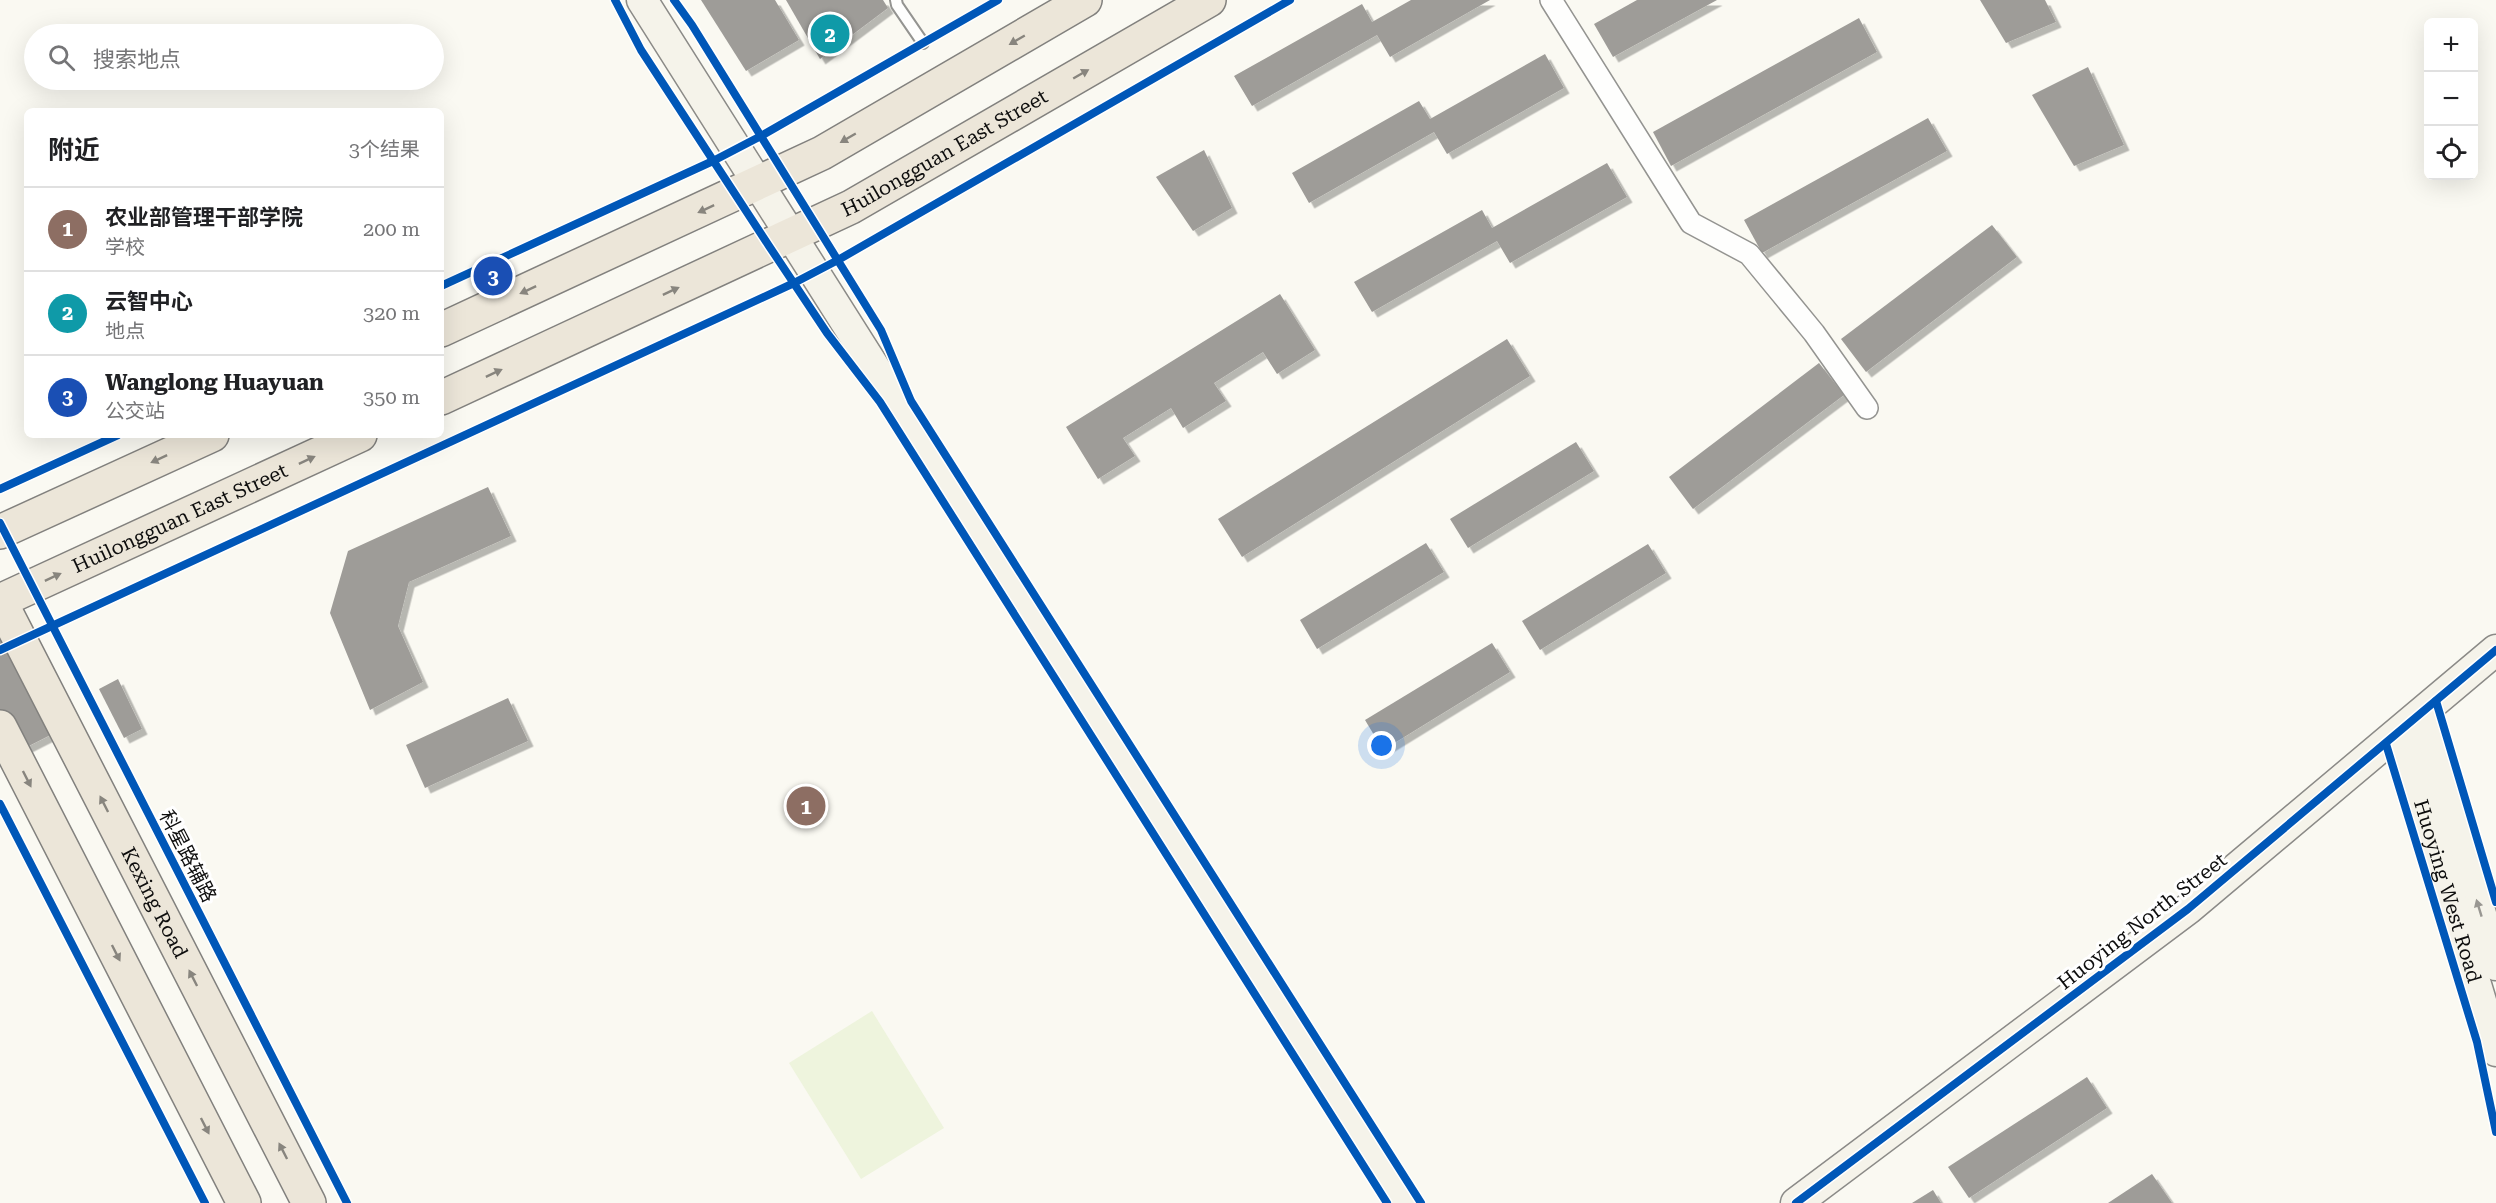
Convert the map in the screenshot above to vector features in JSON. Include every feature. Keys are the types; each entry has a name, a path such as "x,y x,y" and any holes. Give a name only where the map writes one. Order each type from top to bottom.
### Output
{"main road":[{"path":"444,329 822,153 1085,0"},
{"name":"Huilongguan East Street","path":"444,397 850,207 1209,0"},
{"path":"0,532 205,438"},
{"name":"Huilongguan East Street","path":"0,601 353,438"},
{"name":"Kexing Road","path":"0,601 309,1203"},
{"path":"0,727 244,1203"}],"street":[{"path":"642,0 1403,1203"},
{"path":"1551,0 1691,223 1749,254 1814,333 1868,408"},
{"name":"Huoying North Street","path":"1796,1203 2188,909 2496,650"},
{"name":"Huoying West Road","path":"2411,723 2496,965"},
{"name":"Huoying West Road","path":"2411,723 2496,1051"}],"lane":[{"path":"897,0 897,5 923,43"}],"green space":[{"path":"872,1011 944,1128 861,1179 789,1063"}],"building":[{"path":"701,0 775,0 799,40 746,71"},
{"path":"786,0 883,0 888,8 820,59"},
{"path":"1411,0 1490,0 1390,57 1377,35 1252,106 1234,76 1362,4 1372,22"},
{"path":"1637,0 1717,0 1613,57 1594,24"},
{"path":"1980,0 2045,0 2056,22 2006,43"},
{"path":"1859,18 1877,52 1671,166 1653,132"},
{"path":"1545,54 1564,88 1447,154 1434,132 1309,203 1292,173 1419,101 1430,119"},
{"path":"2088,67 2124,145 2074,166 2032,95"},
{"path":"1928,118 1947,151 1762,253 1744,220"},
{"path":"1204,150 1232,208 1193,231 1156,177"},
{"path":"1607,163 1627,197 1510,263 1497,241 1372,312 1354,282 1482,210 1492,228"},
{"path":"1992,225 2017,257 1866,372 1841,339"},
{"path":"1280,294 1315,350 1277,374 1263,352 1214,383 1226,401 1183,428 1171,408 1123,438 1135,456 1098,479 1066,427"},
{"path":"1507,339 1530,376 1242,557 1218,519"},
{"path":"1819,363 1844,395 1693,509 1669,477"},
{"path":"1576,442 1594,471 1468,548 1450,519"},
{"path":"488,487 511,536 409,582 398,626 423,682 370,710 330,613 348,551"},
{"path":"1426,543 1444,572 1317,649 1300,620"},
{"path":"1648,544 1666,573 1540,650 1522,621"},
{"path":"0,583 70,725 13,754 0,728"},
{"path":"1492,643 1510,672 1383,750 1365,720"},
{"path":"118,679 142,729 124,738 99,689"},
{"path":"508,698 528,741 425,788 406,745"},
{"path":"2087,1077 2107,1108 1969,1198 1948,1167"},
{"path":"2152,1174 2172,1203 2108,1203"},
{"path":"1933,1190 1941,1203 1912,1203"}],"cycle path":[{"path":"615,0 641,50 769,246 827,333 880,402 1387,1203"},
{"path":"674,0 692,25 881,330 911,401 1421,1203"},
{"path":"444,285 713,161 761,136 998,0"},
{"path":"0,650 794,283 838,260 1290,0"},
{"path":"0,489 111,438"},
{"name":"科星路辅路","path":"0,523 347,1203"},
{"path":"1796,1203 2188,909 2496,650"},
{"path":"2436,701 2496,902"},
{"path":"2386,744 2477,1042 2496,1132"},
{"path":"0,804 205,1203"}],"place":[{"name":"云智中心","path":"830,34"},
{"name":"Wanglong Huayuan","path":"493,276"},
{"name":"农业部管理干部学院","path":"806,806"}]}
